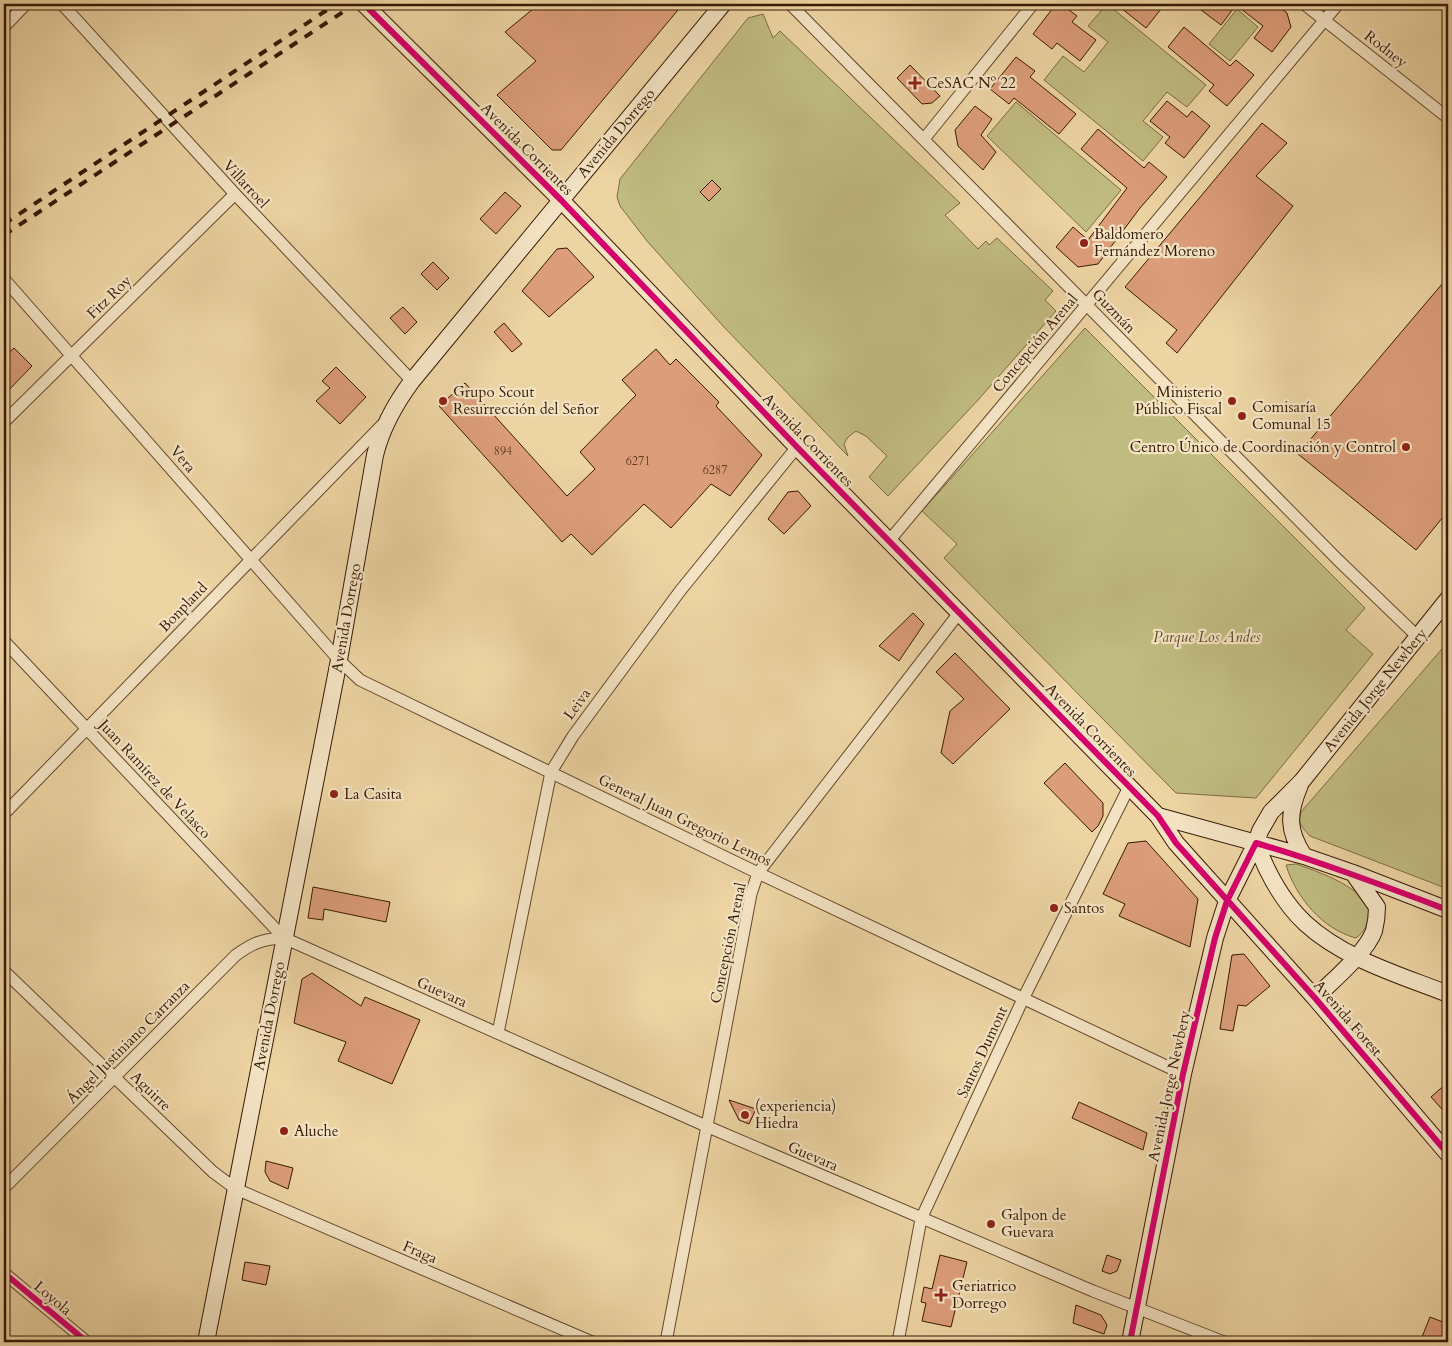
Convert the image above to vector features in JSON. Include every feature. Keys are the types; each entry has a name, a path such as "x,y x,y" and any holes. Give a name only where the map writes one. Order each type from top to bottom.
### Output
{"main road":[{"name":"Avenida Corrientes","path":"364,4 561,200 797,447 1158,816 1176,843 1228,901"},
{"name":"Avenida Dorrego","path":"206,1342 339,660 375,455 385,422 412,381 723,4"},
{"name":"Avenida Jorge Newbery","path":"1130,1342 1183,1074 1214,938 1228,901 1260,831 1271,812 1302,781 1448,599"},
{"name":"Avenida Jorge Newbery","path":"1302,781 1296,793 1290,817 1294,838 1304,856"},
{"name":"Avenida Corrientes","path":"1158,816 1304,856 1448,910"},
{"path":"1256,843 1270,876 1291,908 1305,923 1356,957 1448,994"},
{"path":"1314,998 1356,957 1374,932 1377,907 1353,873"},
{"name":"Avenida Forest","path":"1228,901 1448,1154"}],"street":[{"path":"4,27 26,4"},
{"name":"Villarroel","path":"62,4 235,194 412,381"},
{"name":"Guzmán","path":"790,4 1338,560 1418,637"},
{"path":"924,139 1034,4"},
{"name":"Rodney","path":"1304,4 1448,118"},
{"name":"Concepción Arenal","path":"889,541 1338,4"},
{"name":"Fitz Roy","path":"4,422 235,194"},
{"name":"Vera","path":"4,279 339,660"},
{"name":"Bonpland","path":"4,814 385,422"},
{"name":"Leiva","path":"498,1034 551,772 572,736 680,591 797,447"},
{"name":"Concepción Arenal","path":"666,1342 706,1126 758,872 959,613"},
{"name":"Juan Ramírez de Velasco","path":"4,641 284,938"},
{"name":"General Juan Gregorio Lemos","path":"339,660 360,680 1183,1074"},
{"name":"Santos Dumont","path":"898,1342 921,1219 1023,999 1129,787"},
{"name":"Guevara","path":"284,938 706,1126 921,1219 1137,1309 1224,1342"},
{"name":"Ángel Justiniano Carranza","path":"4,1188 236,955 252,944 266,939 284,938"},
{"name":"Aguirre","path":"4,971 213,1172 236,1189"},
{"name":"Fraga","path":"236,1189 592,1342"},
{"name":"Loyola","path":"4,1273 87,1342"}],"green space":[{"path":"1107,4 1206,85 1187,107 1167,92 1143,121 1163,137 1143,161 1044,80 1063,56 1084,72 1108,42 1088,26"},
{"path":"1237,9 1258,27 1230,61 1209,44"},
{"path":"763,14 773,38 780,31 960,203 945,215 978,249 986,241 989,245 997,238 1053,291 1045,300 1056,311 978,400 888,496 869,477 887,456 866,436 856,431 848,437 844,444 848,456 723,326 647,241 620,206 617,197 620,179 748,18"},
{"path":"1016,102 1121,190 1086,232 987,136"},
{"name":"Parque Los Andes","path":"1085,328 1365,608 1346,630 1373,654 1256,798 1176,793 944,558 957,544 922,511"},
{"path":"1448,642 1448,889 1310,836 1301,825 1300,820 1301,812"},
{"path":"1296,864 1341,882 1361,897 1367,906 1369,915 1368,922 1359,936 1356,938 1344,934 1332,927 1312,910 1296,889 1286,865"}],"building":[{"path":"539,4 683,4 561,150 552,150 497,95 536,61 505,32"},
{"path":"1056,4 1061,4 1077,16 1072,22 1096,40 1080,61 1057,43 1052,49 1033,34"},
{"path":"1116,4 1165,4 1146,28"},
{"path":"1193,4 1276,4 1287,13 1291,27 1272,52 1254,38 1263,26 1236,5 1221,25"},
{"path":"1184,27 1230,66 1236,60 1254,75 1227,106 1209,91 1214,85 1168,47"},
{"path":"1016,57 1035,71 1030,77 1076,114 1059,134 1014,98 1009,104 990,89"},
{"name":"CeSAC Nº 22","path":"910,65 940,96 932,103 922,104 897,78"},
{"path":"1167,101 1187,117 1192,111 1210,126 1184,158 1165,143 1170,137 1150,121"},
{"path":"975,106 992,119 981,135 996,152 983,170 958,146 955,130"},
{"path":"1262,123 1287,143 1256,176 1293,206 1177,353 1166,343 1177,330 1125,287"},
{"path":"1098,129 1144,168 1149,162 1167,177 1140,208 1098,264 1078,267 1056,247 1073,227 1088,240 1127,188 1081,149"},
{"path":"712,180 721,189 709,201 700,192"},
{"path":"505,192 521,206 496,234 480,219"},
{"path":"567,248 594,277 549,317 522,291 557,249"},
{"path":"433,262 449,278 437,290 421,274"},
{"path":"1448,277 1448,511 1416,550 1298,454"},
{"path":"403,307 417,322 405,334 390,318"},
{"path":"504,323 522,344 512,352 494,332"},
{"path":"14,348 32,366 4,395 4,357"},
{"path":"656,349 670,365 676,359 719,402 716,406 762,455 730,496 711,484 671,528 644,504 592,555 571,534 562,542 439,406 465,383 567,496 595,469 580,452 636,395 622,380"},
{"path":"336,367 366,397 340,424 316,401 330,388 322,381"},
{"path":"798,491 811,506 784,534 768,519 788,492"},
{"path":"913,613 924,624 899,661 879,646"},
{"path":"955,653 1010,709 953,764 941,753 950,711 964,699 936,672"},
{"path":"1065,763 1103,803 1103,816 1098,826 1092,832 1044,783"},
{"path":"1146,841 1198,899 1190,947 1119,916 1125,904 1103,894 1128,843"},
{"path":"313,887 390,902 386,922 324,909 323,920 308,918"},
{"path":"1244,954 1270,986 1246,1006 1238,1005 1233,1031 1220,1029 1232,955"},
{"path":"312,973 361,1006 365,997 420,1020 392,1084 338,1061 346,1042 294,1023 302,979"},
{"path":"1448,1082 1448,1116 1431,1097"},
{"name":"(experiencia) Hiedra","path":"729,1100 756,1109 749,1124 739,1120"},
{"path":"1079,1102 1147,1133 1143,1150 1072,1118"},
{"path":"266,1161 293,1168 288,1189 270,1181 265,1172"},
{"name":"Geriatrico Dorrego","path":"940,1255 967,1262 951,1327 922,1321 926,1303 921,1302 924,1287 932,1289"},
{"path":"1107,1255 1121,1260 1117,1271 1110,1274 1102,1271"},
{"path":"245,1262 270,1266 266,1285 242,1280"},
{"path":"1076,1305 1101,1315 1107,1325 1104,1334 1073,1323"},
{"path":"1430,1317 1448,1324 1448,1342 1420,1342"}],"railway":[{"path":"4,224 336,4"},
{"path":"4,235 355,4"}],"cycle path":[{"path":"364,4 561,200 797,447 1158,816 1176,843 1315,998 1448,1154"},
{"path":"1130,1342 1183,1074 1215,938 1227,901 1256,843 1328,866 1448,910"},
{"path":"4,1273 87,1342"}],"place":[{"name":"CeSAC Nº 22","path":"915,83"},
{"name":"Baldomero Fernández Moreno","path":"1084,243"},
{"name":"Grupo Scout Resurrección del Señor","path":"443,401"},
{"name":"Ministerio Público Fiscal","path":"1232,401"},
{"name":"Comisaría Comunal 15","path":"1242,416"},
{"name":"Centro Único de Coordinación y Control","path":"1406,447"},
{"name":"La Casita","path":"334,794"},
{"name":"Santos","path":"1054,908"},
{"name":"(experiencia) Hiedra","path":"745,1115"},
{"name":"Aluche","path":"284,1131"},
{"name":"Galpon de Guevara","path":"991,1224"},
{"name":"Geriatrico Dorrego","path":"941,1295"}]}
